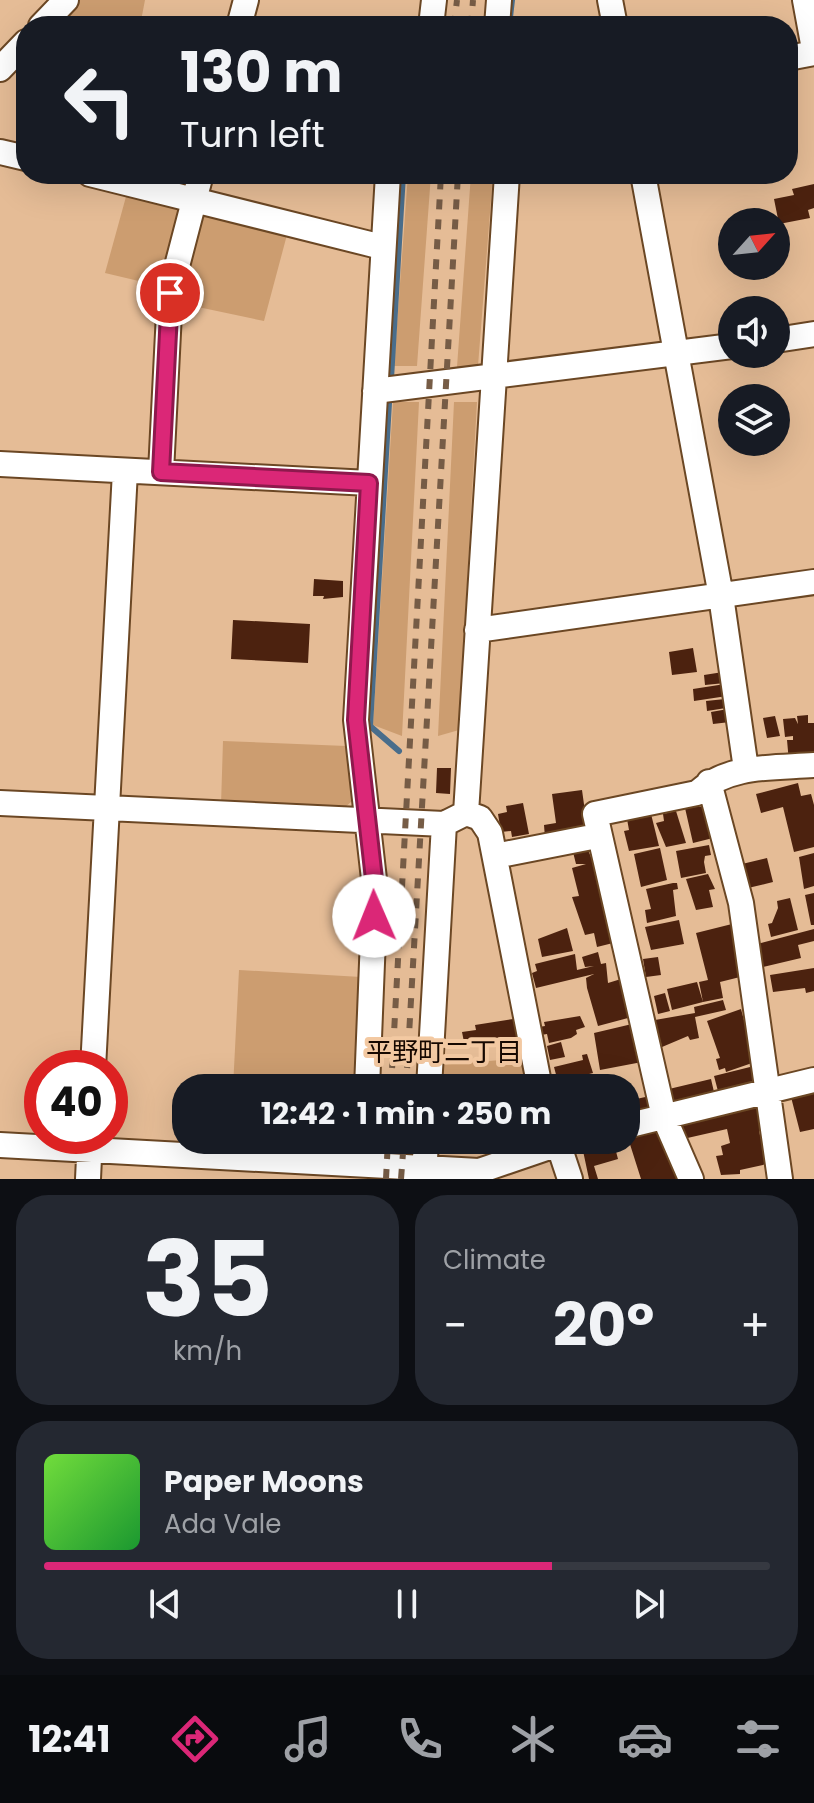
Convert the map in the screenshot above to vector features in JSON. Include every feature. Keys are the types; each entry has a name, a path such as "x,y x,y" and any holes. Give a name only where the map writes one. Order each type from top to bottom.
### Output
{"street":[{"path":"51,16 66,0"},
{"path":"805,0 814,51"},
{"path":"0,69 16,52"},
{"path":"130,184 382,247"},
{"path":"161,472 170,293 198,184"},
{"path":"368,1074 375,888 356,720 387,184"},
{"path":"430,1074 477,630 506,184"},
{"path":"645,184 721,596 746,769"},
{"path":"790,338 814,334"},
{"path":"375,391 718,348"},
{"path":"0,464 369,483"},
{"path":"94,1050 125,471"},
{"path":"477,630 814,582"},
{"path":"691,1179 664,1117 597,836 595,814 697,793 709,782 746,769 814,765"},
{"path":"709,782 741,903 780,1179"},
{"path":"0,803 366,820 480,818 495,856 537,1074"},
{"path":"495,856 597,836"},
{"path":"640,1123 814,1080"},
{"path":"0,1145 24,1144"},
{"path":"128,1148 292,1169 364,1161 424,1174 479,1171 526,1154"},
{"path":"88,1179 89,1154"},
{"path":"424,1174 425,1154"},
{"path":"565,1154 570,1179"}],"shaded area":[{"path":"79,0 145,0 142,16 63,16"},
{"path":"407,184 430,184 417,366 394,366"},
{"path":"470,184 492,184 478,366 457,367"},
{"path":"127,193 178,206 184,217 164,287 105,273"},
{"path":"211,213 288,231 264,321 179,303 198,219"},
{"path":"393,402 419,402 402,736 373,725"},
{"path":"454,402 477,402 459,730 438,736"},
{"path":"223,741 346,746 352,801 341,811 221,805"},
{"path":"239,970 361,977 356,1074 234,1074"},
{"path":"524,1058 527,1074 440,1074 440,1065"}],"building":[{"path":"814,184 814,208 808,210 810,218 790,222 790,208 776,208 774,199 794,195 792,189"},
{"path":"314,579 343,581 343,597 323,599 324,596 313,596"},
{"path":"233,620 310,624 308,663 231,659"},
{"path":"693,648 697,672 672,675 669,652"},
{"path":"723,672 725,683 705,685 704,675"},
{"path":"725,684 727,696 694,701 693,689"},
{"path":"725,699 726,708 707,711 706,701"},
{"path":"728,709 730,722 713,724 711,712"},
{"path":"808,715 808,723 814,723 814,759 789,762 787,740 793,740 793,736 785,737 783,719 795,718 798,724 797,716"},
{"path":"775,716 780,736 767,738 763,718"},
{"path":"437,768 451,768 450,794 436,793"},
{"path":"798,783 801,796 811,794 814,805 814,847 794,852 783,807 761,813 756,794"},
{"path":"582,790 587,826 545,838 544,825 556,823 552,794"},
{"path":"523,803 529,834 512,837 511,831 501,832 498,814 507,812 506,806"},
{"path":"707,806 717,837 693,843 685,808"},
{"path":"676,811 686,843 666,847 656,823 664,821 663,814"},
{"path":"651,814 659,846 629,851 624,831 629,830 627,819"},
{"path":"709,845 711,855 705,856 704,862 706,873 681,878 676,851"},
{"path":"587,848 598,873 613,943 597,947 594,933 585,935 572,897 579,896 572,868 586,864 576,864 573,852"},
{"path":"660,848 667,880 641,887 634,854"},
{"path":"814,853 814,886 804,889 799,857"},
{"path":"767,858 773,882 748,888 742,864"},
{"path":"708,874 715,889 709,890 713,907 696,910 686,879"},
{"path":"677,883 678,889 673,890 676,916 647,923 645,910 651,909 646,889"},
{"path":"814,893 814,925 811,925 805,895"},
{"path":"790,898 798,930 771,937 768,924 772,923 778,908 777,901"},
{"path":"679,920 684,944 651,950 645,927"},
{"path":"732,924 744,976 720,982 723,998 703,1002 699,982 708,980 696,933"},
{"path":"567,928 573,951 542,957 538,939"},
{"path":"814,929 814,941 798,945 801,958 763,967 757,944"},
{"path":"598,952 601,964 606,963 608,983 621,979 628,1018 598,1026 586,978 594,974 536,988 532,973 537,971 535,964 575,954 577,970 594,966 585,967 582,957"},
{"path":"658,957 661,975 646,977 643,959"},
{"path":"814,968 814,991 806,993 805,988 773,992 770,975"},
{"path":"697,982 703,1002 672,1010 667,989"},
{"path":"665,993 670,1011 658,1014 654,996"},
{"path":"723,1000 726,1010 695,1017 699,1038 690,1040 688,1036 662,1047 655,1020 695,1013 694,1007"},
{"path":"741,1009 755,1062 726,1072 725,1068 719,1070 716,1059 720,1058 707,1021"},
{"path":"580,1016 585,1027 576,1030 577,1034 571,1038 549,1043 547,1034 541,1035 539,1027 545,1026 544,1022"},
{"path":"513,1019 517,1039 465,1047 462,1032 476,1030 475,1025"},
{"path":"632,1024 642,1062 600,1070 594,1033"},
{"path":"561,1042 565,1057 550,1060 547,1046"},
{"path":"587,1054 593,1073 556,1074 554,1067 583,1060 582,1055"},
{"path":"754,1066 758,1084 719,1095 714,1076"},
{"path":"711,1079 714,1092 707,1094 708,1098 673,1107 669,1089"},
{"path":"814,1092 814,1129 800,1132 791,1097"},
{"path":"650,1096 654,1113 640,1116 640,1098"},
{"path":"758,1102 765,1130 759,1131 767,1164 740,1170 740,1174 721,1175 716,1156 723,1155 721,1146 730,1143 727,1129 683,1139 679,1121"},
{"path":"661,1128 678,1179 641,1179 633,1154 640,1154 640,1134"},
{"path":"584,1154 617,1154 618,1159 594,1166 598,1179 589,1179"}],"waterway":[{"path":"510,16 512,0"},
{"path":"391,379 402,184"},
{"path":"389,403 370,726 399,751"}],"railway":[{"path":"455,16 457,0"},
{"path":"472,16 473,0"},
{"path":"392,1074 440,184"},
{"path":"407,1074 457,184"},
{"path":"386,1179 387,1154"},
{"path":"401,1179 403,1154"}],"district":[{"name":"平野町二丁目","path":"444,1052"}],"route":[{"path":"170,293 161,472 369,483 356,720 375,888 374,916"}]}
